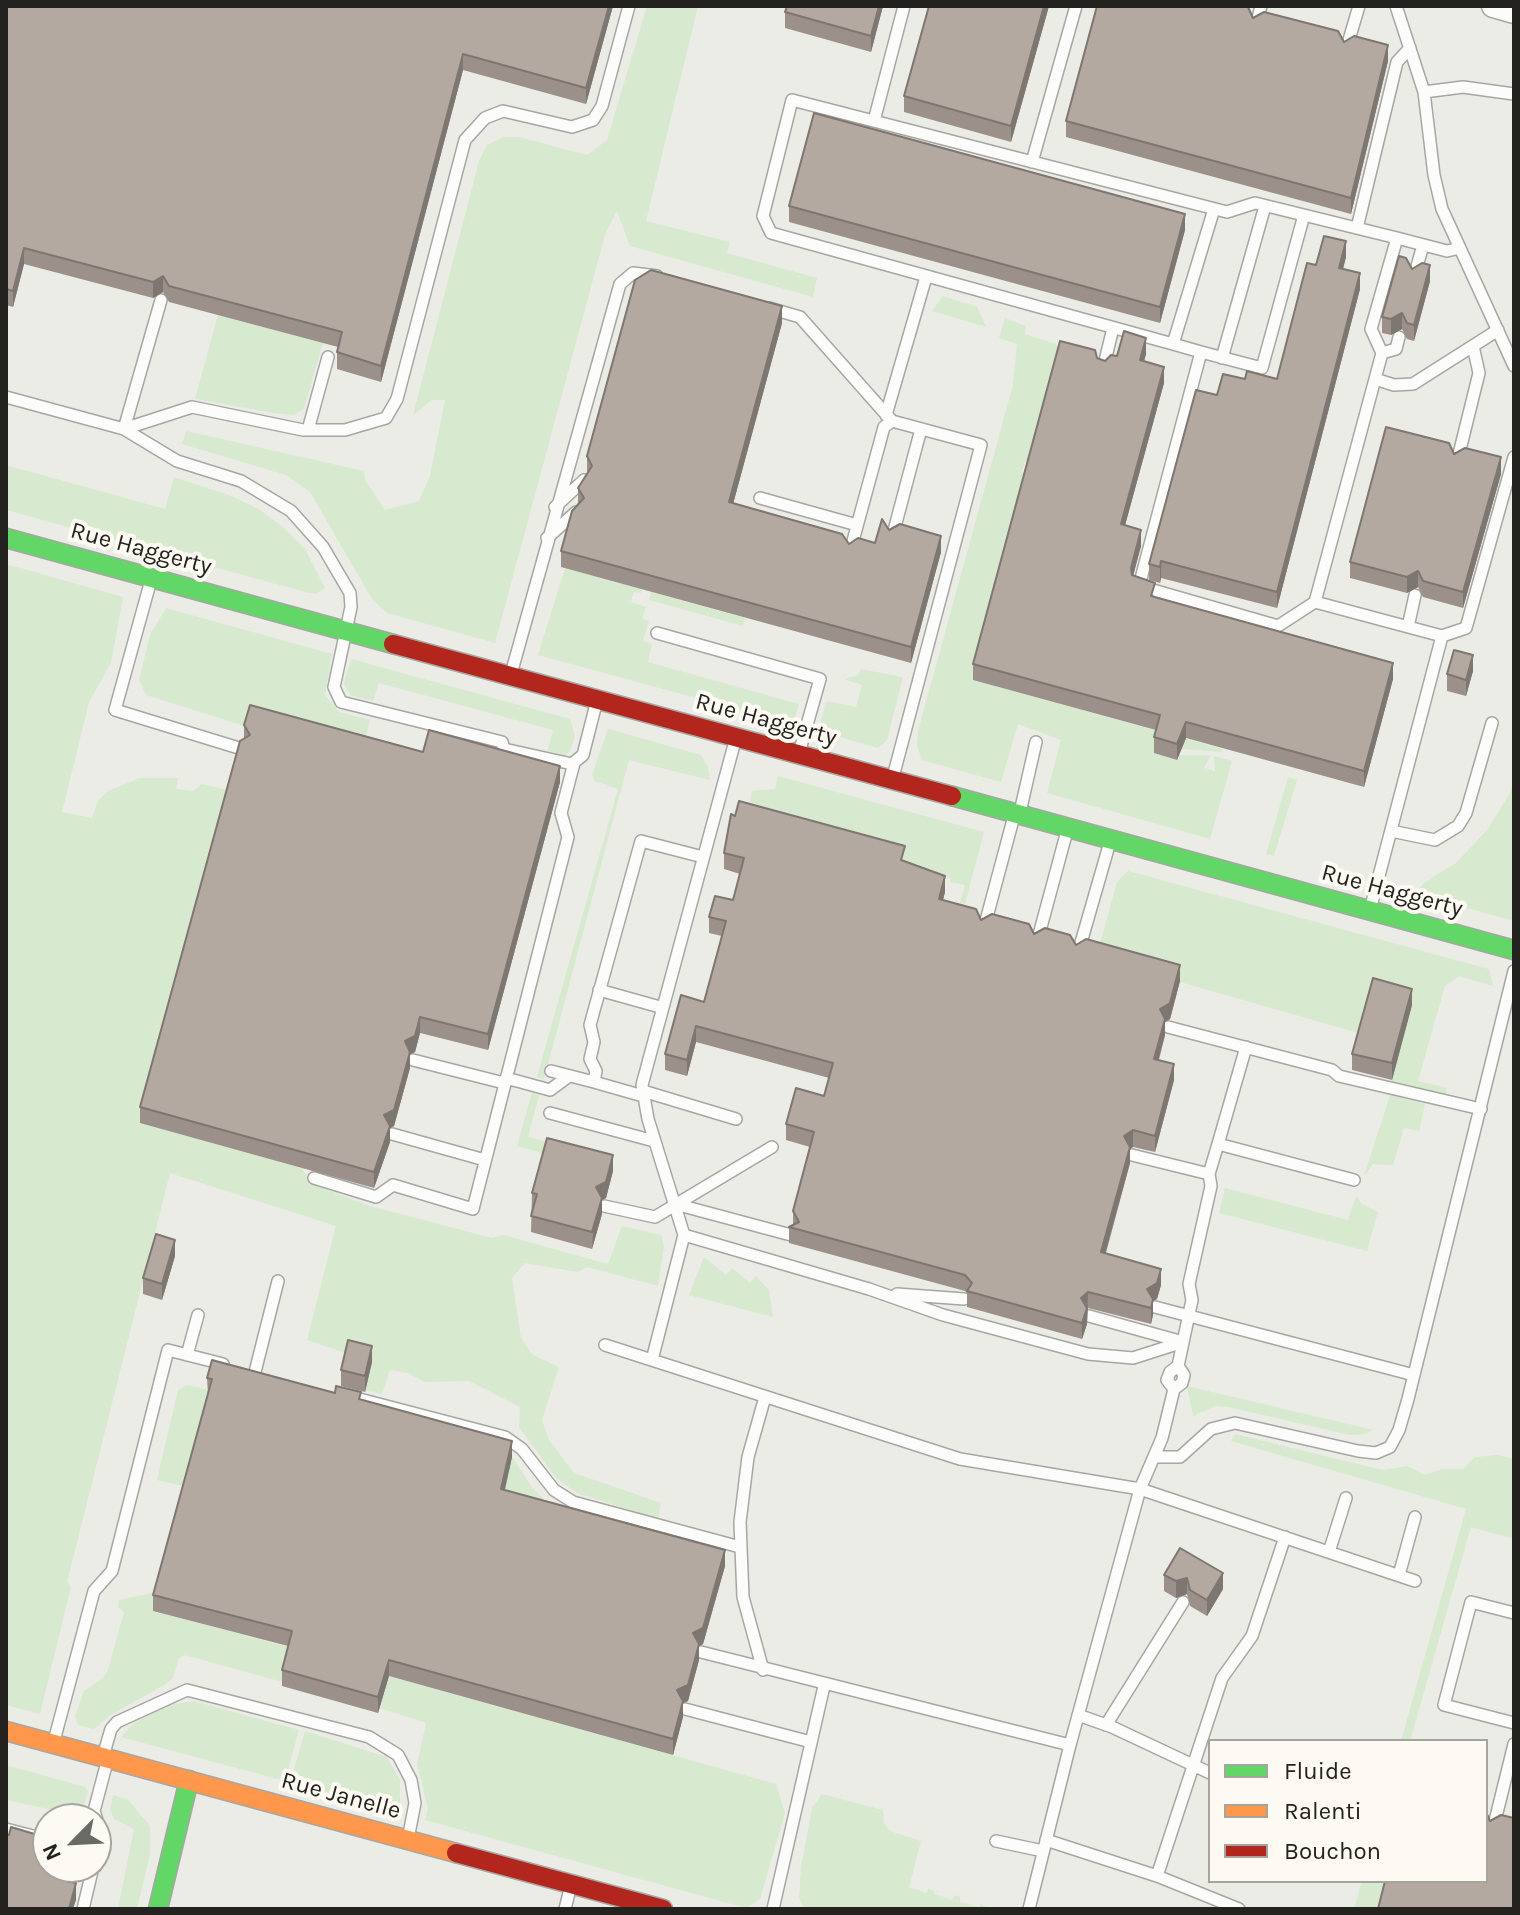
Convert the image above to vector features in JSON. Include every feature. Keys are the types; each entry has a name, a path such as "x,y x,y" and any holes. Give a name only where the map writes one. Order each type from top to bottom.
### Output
{"street":[{"path":"1493,6 1514,12"},
{"name":"Rue Haggerty","path":"6,538 1514,950"},
{"name":"Rue Janelle","path":"6,1731 571,1884 618,1903 663,1909"},
{"path":"158,1909 189,1780"}],"lane":[{"path":"124,429 192,407 267,425 308,430 359,427 377,422 391,412 465,140 485,118 503,111 572,127 593,120 602,106 629,6"},
{"path":"874,121 904,6"},
{"path":"1032,162 1076,6"},
{"path":"1256,26 1261,6"},
{"path":"1346,50 1359,6"},
{"path":"1396,6 1424,92 1436,186 1442,209 1514,366"},
{"path":"1357,228 1397,62 1410,48"},
{"path":"1424,92 1463,87 1514,94"},
{"path":"1304,215 1262,368 779,237 765,226 766,205 792,100 1227,212 1255,203 1265,206 1304,215 1397,238 1447,251 1460,248"},
{"path":"1222,358 1265,206"},
{"path":"1173,344 1214,209"},
{"path":"1201,352 1139,586 1278,626 1315,602 1382,353 1371,329 1397,238"},
{"path":"1414,277 1423,245"},
{"path":"511,675 546,538 620,284 633,273 674,281"},
{"path":"850,552 926,277"},
{"path":"124,429 161,300"},
{"path":"758,305 800,317 889,418 981,445 893,779"},
{"path":"1103,369 1113,328"},
{"path":"1375,379 1394,385 1413,384 1498,330"},
{"path":"1382,353 1396,349 1399,337"},
{"path":"1457,462 1479,373 1473,346"},
{"path":"308,430 328,357"},
{"path":"6,397 124,429 177,461 241,481 291,511 323,547 350,593 352,602 334,687 341,702 502,742 504,749 518,753 574,763"},
{"path":"892,538 921,429"},
{"path":"1315,602 1442,636 1466,628 1514,457"},
{"path":"555,508 584,480"},
{"path":"760,498 857,525"},
{"path":"546,538 576,512"},
{"path":"152,577 115,710 242,749"},
{"path":"1408,627 1415,595"},
{"path":"657,633 820,679 799,753"},
{"path":"1370,910 1442,636"},
{"path":"314,1178 376,1197 393,1185 473,1209 568,837 561,813 574,763 583,755 597,699"},
{"path":"1391,831 1435,840 1458,826 1466,813 1492,723"},
{"path":"652,1360 684,1235 654,1141 643,1094 644,1069 736,736"},
{"path":"984,928 1036,742"},
{"path":"1037,942 1068,827"},
{"path":"1078,953 1111,839"},
{"path":"594,1082 596,1071 590,1059 594,1042 590,1025 641,841 703,857"},
{"path":"1155,1457 1180,1457 1211,1429 1235,1423 1358,1451 1383,1452 1399,1430 1414,1375 1514,971"},
{"path":"599,990 660,1007"},
{"path":"1168,1027 1481,1109"},
{"path":"1029,1909 1140,1489 1155,1457 1174,1389 1182,1383 1184,1375 1178,1366 1192,1300 1189,1284 1211,1186 1209,1174 1246,1047"},
{"path":"413,1060 550,1090 569,1076"},
{"path":"551,1071 736,1119"},
{"path":"550,1113 654,1141"},
{"path":"392,1134 485,1160"},
{"path":"1218,1144 1354,1180"},
{"path":"604,1206 655,1217 772,1147"},
{"path":"1132,1155 1209,1174"},
{"path":"675,1204 791,1235"},
{"path":"684,1235 881,1293 943,1315 1104,1356 1133,1358 1183,1342"},
{"path":"255,1372 278,1281"},
{"path":"881,1293 964,1299"},
{"path":"1155,1307 1414,1375"},
{"path":"187,1355 198,1315"},
{"path":"1089,1316 1183,1342"},
{"path":"605,1345 960,1459 1140,1489 1415,1581"},
{"path":"54,1743 94,1591 112,1571 168,1350 268,1376"},
{"path":"349,1381 339,1394 505,1437 522,1449 554,1490 573,1502 740,1547"},
{"path":"763,1670 745,1609 740,1547 748,1457 765,1397"},
{"path":"1329,1552 1346,1498"},
{"path":"1399,1575 1415,1517"},
{"path":"1157,1876 1222,1678 1252,1636 1285,1537"},
{"path":"1106,1725 1183,1602"},
{"path":"1514,1613 1471,1602 1444,1705 1514,1723"},
{"path":"701,1652 824,1686 1070,1745"},
{"path":"773,1909 824,1686"},
{"path":"96,1803 111,1729 117,1722 187,1690 343,1730 381,1743 402,1760 415,1803 408,1840"},
{"path":"685,1709 811,1742"},
{"path":"1078,1715 1208,1772"},
{"path":"1493,1829 1514,1744"},
{"path":"6,1829 32,1836"},
{"path":"996,1841 1044,1846 1157,1876 1239,1909"},
{"path":"83,1909 89,1883"},
{"path":"565,1909 571,1884"}],"green space":[{"path":"647,6 698,6 646,221 730,242 727,253 817,278 813,297 630,246 617,211 605,235 495,643 387,613 372,599 310,492 286,475 182,444 186,431 364,471 365,480 385,510 419,501 430,476 445,400 432,400 413,415 479,161 487,145 504,137 519,137 587,155 607,140"},
{"path":"943,296 977,307 986,327 932,311"},
{"path":"218,315 323,343 304,409 294,415 195,399"},
{"path":"1005,318 1026,326 1025,334 1056,344 1060,357 1032,462 1025,461 1022,472 1029,474 973,680 1223,749 1221,752 1181,749 1154,753 1178,760 1179,755 1211,755 1204,768 1215,771 1214,756 1232,761 1210,839 1047,793 1061,740 1018,724 1001,782 922,760 917,746 918,731 1013,385 1017,344 999,338"},
{"path":"6,465 165,509 174,477 229,495 259,509 284,528 305,549 325,588 316,594 309,593 6,510"},
{"path":"6,564 123,597 111,663 89,702 62,812 92,818 98,801 108,791 140,778 178,778 176,789 193,791 202,784 231,791 141,1123 302,1168 310,1183 370,1206 492,1238 503,1235 608,1264 622,1226 661,1235 664,1246 658,1286 587,1267 578,1272 525,1263 512,1278 521,1338 532,1354 559,1367 542,1420 549,1440 574,1473 661,1503 658,1519 577,1493 556,1478 519,1427 520,1407 469,1381 425,1382 408,1373 390,1370 382,1394 366,1390 372,1362 307,1340 336,1226 170,1173 67,1582 71,1587 40,1714 6,1705"},
{"path":"565,568 642,589 641,593 634,592 631,602 646,607 642,619 649,621 643,641 652,644 648,662 799,704 794,720 788,723 538,655"},
{"path":"651,592 745,618 743,626 649,600"},
{"path":"166,608 332,654 325,695 339,712 370,720 362,752 248,727 146,695 139,680 150,635"},
{"path":"351,659 570,719 575,736 570,752 564,755 548,751 553,730 379,683 373,701 350,695 344,683"},
{"path":"861,669 903,677 887,740 878,748 822,732 819,725 827,701 856,707 862,685 844,679 858,675"},
{"path":"608,729 701,755 708,767 710,780 629,760 544,1079 537,1077 618,789 595,781 592,775"},
{"path":"778,776 984,832 965,904 960,903 965,885 950,882 951,878 749,807 752,791 775,789"},
{"path":"1288,777 1297,780 1274,856 1266,854"},
{"path":"1514,779 1514,921 1423,896 1420,888 1424,883 1456,863 1488,829 1511,791"},
{"path":"1128,871 1489,969 1493,986 1459,976 1445,986 1418,1081 1447,1088 1445,1096 1391,1083 1412,1005 1362,1034 1096,958 1117,882"},
{"path":"532,1093 539,1095 528,1137 581,1152 577,1163 517,1146"},
{"path":"1390,1095 1425,1104 1419,1131 1404,1128 1393,1165 1373,1164 1364,1176"},
{"path":"1225,1188 1348,1220 1356,1196 1362,1204 1378,1212 1367,1251 1219,1213"},
{"path":"704,1257 726,1275 732,1268 750,1283 756,1276 769,1290 773,1317 689,1295"},
{"path":"187,1385 208,1390 212,1396 187,1487 157,1480 178,1390"},
{"path":"1187,1386 1373,1430 1366,1434 1350,1435 1216,1406 1193,1416"},
{"path":"1235,1434 1382,1470 1407,1466 1425,1475 1442,1469 1463,1469 1475,1457 1498,1455 1514,1459 1514,1539 1471,1527 1411,1739 1402,1739 1466,1509 1231,1441"},
{"path":"512,1457 547,1503 510,1507 471,1469"},
{"path":"158,1592 153,1611 292,1648 283,1682 184,1655 179,1658 173,1678 164,1685 109,1716 94,1729 78,1725 75,1716 84,1691 103,1678 108,1670 124,1612 118,1607 119,1600"},
{"path":"389,1676 776,1784 785,1813 760,1899 746,1908 425,1820 428,1809 417,1764 426,1723 380,1708"},
{"path":"194,1701 299,1730 285,1781 121,1737 135,1722 169,1705"},
{"path":"305,1731 387,1757 400,1780 400,1813 290,1783"},
{"path":"6,1765 85,1787 88,1791 85,1803 32,1803 32,1806 6,1800"},
{"path":"822,1794 883,1810 884,1823 890,1831 921,1841 909,1887 927,1893 928,1889 952,1900 954,1895 960,1897 960,1902 979,1907 980,1903 989,1909 804,1909 799,1897 801,1867 812,1808"},
{"path":"113,1795 128,1800 150,1826 150,1854 137,1909 118,1909 134,1829 114,1819"},
{"path":"1361,1883 1389,1883 1382,1909 1354,1909"}],"building":[{"path":"6,6 609,6 586,88 463,54 381,366 337,352 342,332 169,286 163,276 153,282 24,248 13,291 6,289"},
{"path":"787,6 879,6 871,36 785,12"},
{"path":"929,6 1044,6 1011,126 904,96"},
{"path":"1097,6 1243,6 1248,7 1253,18 1264,12 1338,31 1344,42 1354,36 1388,45 1351,198 1066,121"},
{"path":"814,113 1185,214 1160,307 789,206"},
{"path":"1324,236 1346,241 1339,268 1360,273 1277,592 1161,561 1160,567 1149,564 1196,390 1217,395 1223,374 1245,379 1247,371 1277,379 1307,263 1316,265"},
{"path":"1399,256 1406,258 1412,269 1422,263 1430,265 1414,325 1407,323 1402,313 1391,319 1382,317"},
{"path":"651,270 782,306 729,502 842,534 849,544 858,538 875,543 882,519 889,530 900,524 941,536 911,647 561,551 572,511 584,498 578,488 592,466 587,456 635,280"},
{"path":"1124,331 1146,338 1140,360 1164,367 1121,524 1141,530 1132,575 1155,583 1151,596 1393,663 1364,771 1186,722 1177,744 1154,737 1160,715 973,664 1060,341 1095,350 1097,358 1105,361 1111,355 1117,356"},
{"path":"1386,427 1449,443 1454,454 1465,448 1501,457 1463,592 1423,581 1418,571 1407,577 1350,562"},
{"path":"1454,650 1473,655 1466,680 1447,674"},
{"path":"250,705 423,752 429,730 560,766 488,1034 420,1017 415,1036 405,1041 410,1052 394,1110 384,1115 390,1126 374,1172 140,1107 240,741 250,735 244,725"},
{"path":"739,801 905,846 901,860 945,876 939,899 976,909 981,920 992,914 1029,924 1034,934 1045,928 1070,935 1076,945 1086,939 1180,965 1170,1003 1160,1009 1165,1019 1154,1059 1174,1064 1155,1136 1133,1130 1124,1136 1130,1147 1101,1252 1161,1269 1157,1283 1147,1289 1153,1299 1151,1308 1088,1292 1081,1298 1087,1308 1082,1323 967,1291 972,1283 965,1275 789,1227 799,1222 793,1211 814,1132 786,1124 796,1088 824,1096 833,1063 696,1026 687,1060 665,1054 681,995 704,1002 726,921 709,917 715,896 733,900 744,858 724,853 731,814 735,816"},
{"path":"1373,978 1412,989 1392,1063 1352,1054"},
{"path":"547,1138 613,1155 606,1182 596,1187 602,1198 592,1232 531,1216 537,1194 532,1193"},
{"path":"156,1234 175,1240 162,1284 143,1278"},
{"path":"348,1340 372,1346 365,1376 341,1370"},
{"path":"212,1360 335,1393 336,1386 361,1392 359,1399 512,1441 501,1489 725,1550 703,1628 693,1633 699,1644 688,1685 677,1690 683,1701 673,1739 389,1660 378,1697 282,1670 292,1631 153,1595 212,1379 207,1378"},
{"path":"1180,1548 1223,1573 1207,1600 1190,1590 1187,1578 1176,1581 1164,1575"},
{"path":"1501,1815 1514,1818 1514,1909 1378,1909 1384,1883 1488,1883 1488,1816 1490,1821"},
{"path":"11,1827 32,1833 32,1883 76,1883 69,1909 6,1909 6,1834 9,1835"}],"traffic: fast":[{"path":"6,538 393,644"},
{"path":"952,796 1514,950"},
{"path":"158,1909 189,1780"}],"traffic: slow":[{"path":"6,1731 456,1853"}],"traffic: jam":[{"path":"393,644 952,796"},
{"path":"456,1853 663,1909"}]}
